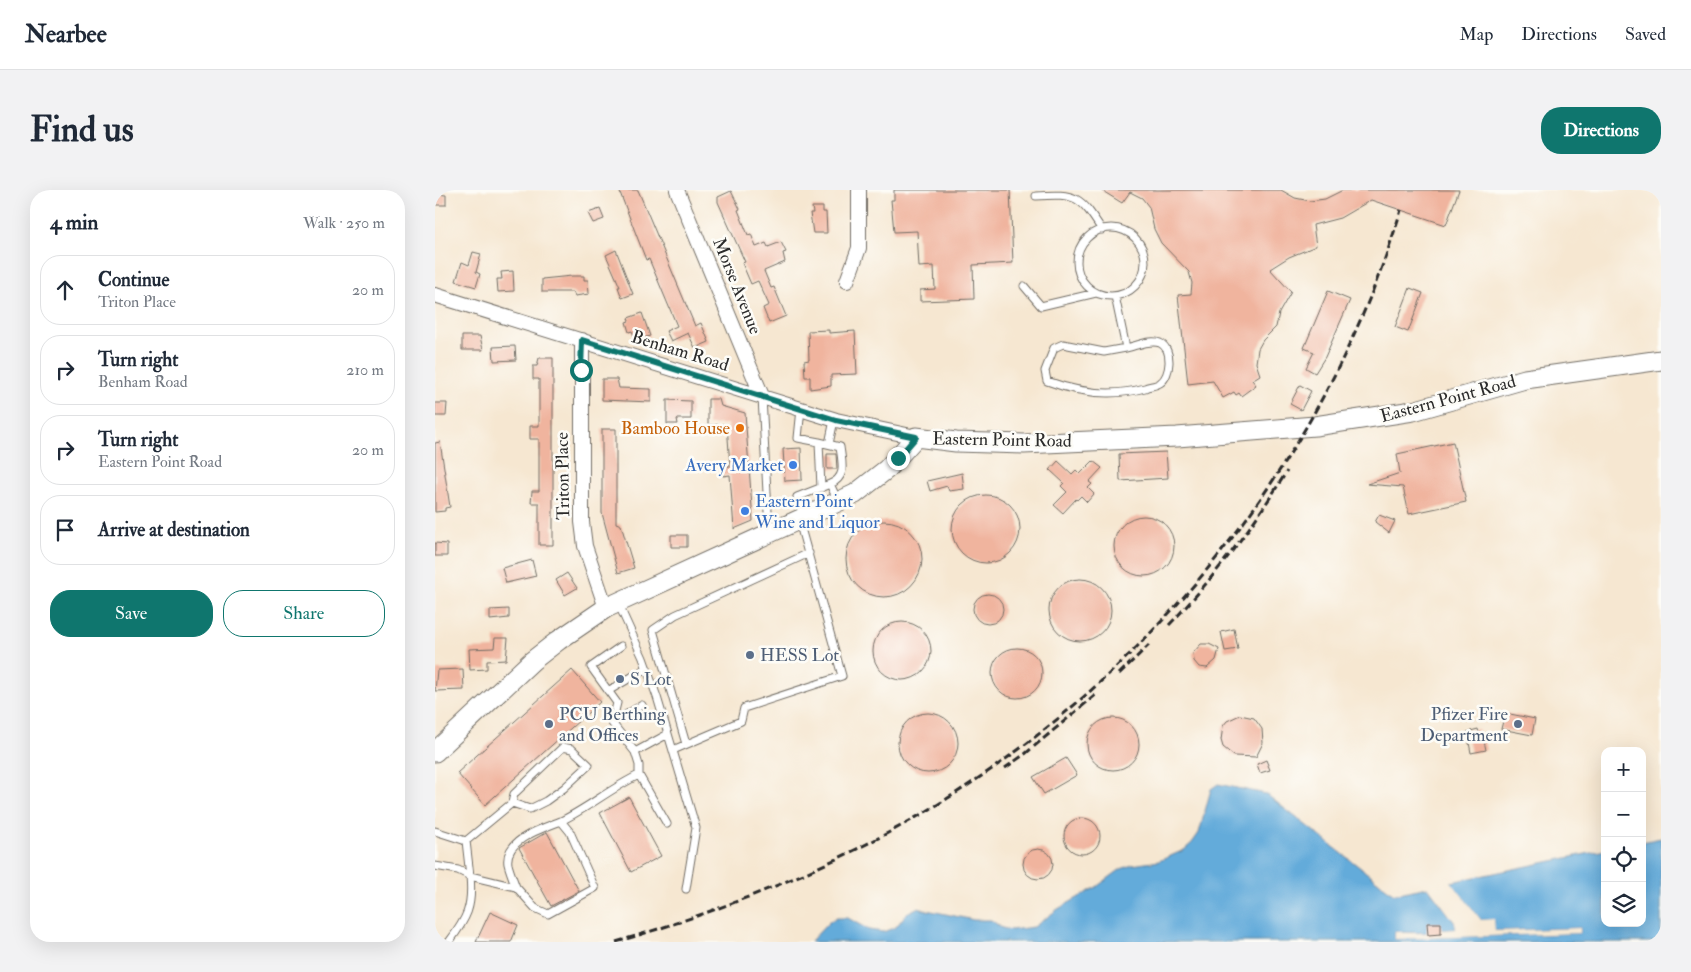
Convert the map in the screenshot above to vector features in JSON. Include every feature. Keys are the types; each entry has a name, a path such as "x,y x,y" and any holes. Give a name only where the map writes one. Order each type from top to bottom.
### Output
{"main road":[{"name":"Eastern Point Road","path":"435,752 532,661 559,640 612,606 855,494 877,477 916,437 1024,444 1177,437 1315,426 1413,411 1525,379 1661,360"}],"street":[{"name":"Morse Avenue","path":"677,190 762,396"},
{"path":"847,281 859,248 859,190"},
{"name":"Benham Road","path":"435,295 834,420 916,437"},
{"name":"Triton Place","path":"582,340 582,522 585,546 612,606"}],"lane":[{"path":"1036,196 1077,198 1086,205 1102,230"},
{"path":"1024,286 1041,306 1095,293 1115,296 1128,292 1136,285 1145,265 1144,254 1139,244 1123,231 1112,228 1091,235 1083,243 1078,254 1077,265 1080,276 1086,286 1095,293"},
{"path":"1115,296 1126,348"},
{"path":"1153,342 1162,344 1167,351 1169,369 1165,378 1159,384 1138,390 1100,394 1047,381 1045,371 1054,348 1063,344 1104,352 1126,348 1153,342"},
{"path":"762,396 769,534"},
{"path":"673,750 741,721 744,708 842,676 809,552 797,497 839,480 843,474 840,447 798,438 801,409"},
{"path":"829,444 834,420"},
{"path":"819,442 821,488"},
{"path":"830,484 838,502"},
{"path":"686,744 653,630 675,615 809,552"},
{"path":"612,606 647,668 695,828 686,889"},
{"path":"612,722 617,703 591,667 621,646"},
{"path":"608,691 647,668"},
{"path":"612,722 642,705"},
{"path":"612,722 635,752 639,765 639,775 667,824"},
{"path":"635,752 668,734"},
{"path":"466,841 512,803 514,794 563,747 572,749 589,765 546,802 530,809 512,803"},
{"path":"561,821 570,832 595,888 548,914 535,908 516,887 508,862 513,848 522,838 583,810 613,787 639,775"},
{"path":"435,831 466,841"},
{"path":"449,942 465,920 472,899 466,841"},
{"path":"435,866 458,870 470,876 516,887"}],"water":[{"path":"1218,784 1266,794 1394,894 1428,887 1455,923 1456,929 1441,930 1441,923 1428,923 1428,933 1395,932 1395,939 1580,933 1580,928 1494,931 1494,920 1481,920 1451,882 1601,851 1601,927 1646,927 1646,841 1661,838 1661,942 810,942 829,922 837,918 848,918 869,930 883,932 896,927 907,913 917,908 974,920 991,920 1002,928 1011,930 1034,927 1058,909 1095,888 1121,869 1132,865 1159,861 1184,850 1199,833 1211,789"}],"pier":[{"path":"1450,880 1481,920 1494,919 1495,931 1580,928 1580,933 1395,939 1395,932 1402,932 1402,934 1427,933 1427,923 1441,923 1442,930 1456,929 1455,922 1428,885 1458,921 1456,932 1429,936 1493,934 1492,922 1479,922 1449,884"}],"building":[{"path":"619,190 638,190 695,326 701,323 709,342 695,348 688,333 671,341 666,331 677,326 649,259 646,260"},
{"path":"894,190 1010,190 1013,263 973,265 974,299 920,301 920,290 935,289 934,266 919,267 917,231 894,232 891,200 894,200"},
{"path":"1101,190 1281,190 1295,198 1310,201 1325,199 1343,190 1459,190 1446,225 1371,200 1340,218 1313,225 1316,246 1289,257 1270,269 1291,292 1279,313 1276,327 1263,340 1258,349 1256,363 1260,375 1252,380 1256,385 1241,396 1239,393 1236,395 1234,392 1223,398 1213,381 1188,384 1178,295 1191,294 1192,283 1189,272 1161,243 1154,229 1149,207 1142,198 1130,192 1122,203"},
{"path":"731,191 740,209 738,210 748,235 751,234 756,247 766,243 768,247 781,242 786,252 783,253 785,262 764,271 771,288 774,287 786,316 769,323 763,308 769,305 758,281 751,284 742,263 745,262 718,202 718,197"},
{"path":"435,194 446,195 446,205 435,205"},
{"path":"812,207 823,207 823,212 826,212 827,233 813,233 810,213 813,213"},
{"path":"600,209 604,219 593,223 588,213"},
{"path":"616,250 633,294 622,298 618,287 620,287 606,255"},
{"path":"473,252 481,254 476,272 480,274 476,287 456,281 462,262 469,265"},
{"path":"513,271 514,291 498,292 497,279 502,279 501,272"},
{"path":"584,276 584,280 588,280 589,294 575,296 573,292 542,292 542,279"},
{"path":"1410,288 1423,293 1408,332 1395,327"},
{"path":"1328,291 1350,300 1325,357 1315,373 1306,368 1314,352 1304,348"},
{"path":"642,313 650,336 636,340 632,331 629,332 626,322 629,321 628,318"},
{"path":"829,330 829,333 855,331 857,374 831,375 831,386 810,389 810,377 805,377 804,361 809,360 808,331"},
{"path":"462,336 480,336 483,350 462,350"},
{"path":"515,346 516,360 494,361 493,347"},
{"path":"539,358 553,358 553,545 539,545 539,503 531,503 532,491 539,491 539,439 530,439 530,426 539,426 539,379 533,379 533,366 537,366"},
{"path":"602,379 617,379 619,388 651,389 651,402 602,400"},
{"path":"1300,385 1311,391 1301,410 1290,404"},
{"path":"708,399 719,399 721,406 745,413 753,521 734,529 730,475 723,476 722,467 730,466 727,424 708,425"},
{"path":"667,400 691,401 691,419 677,419 678,424 667,424"},
{"path":"435,403 447,403 446,416 435,416"},
{"path":"602,429 616,429 616,523 621,525 634,568 618,573 602,513"},
{"path":"440,442 450,507 445,508 445,511 435,512 435,443"},
{"path":"1453,442 1466,502 1409,514 1403,487 1367,484 1400,473 1397,454"},
{"name":"Avery Market","path":"801,448 802,480 785,481 783,449"},
{"path":"1166,452 1168,478 1120,481 1119,454"},
{"path":"827,454 836,454 837,469 827,469"},
{"path":"1058,461 1072,474 1076,470 1080,474 1093,461 1102,468 1089,482 1092,484 1088,488 1094,494 1087,502 1081,496 1076,499 1063,513 1054,505 1067,492 1061,486 1064,483 1050,470"},
{"path":"962,473 964,489 949,491 947,486 930,491 927,481"},
{"path":"986,495 999,498 1010,505 1017,516 1020,529 1017,542 1010,553 999,560 986,563 973,560 962,553 955,542 952,529 955,516 962,505 973,498"},
{"path":"1379,515 1395,521 1389,533 1375,522"},
{"path":"1138,516 1150,516 1166,524 1172,534 1174,546 1172,558 1166,568 1150,576 1138,576 1122,568 1114,552 1114,540 1122,524"},
{"path":"884,521 899,524 911,532 919,544 922,559 919,574 911,586 899,594 884,597 869,594 857,586 849,574 846,559 849,544 857,532 869,524"},
{"path":"671,535 687,535 687,547 671,547"},
{"path":"435,543 447,544 447,556 435,556"},
{"path":"532,560 536,576 506,583 502,568"},
{"path":"567,573 577,588 565,595 556,580"},
{"path":"1080,579 1092,581 1102,588 1109,598 1111,610 1109,622 1102,632 1092,639 1080,641 1068,639 1058,632 1051,622 1049,610 1051,598 1058,588 1068,581"},
{"path":"988,594 994,595 1002,603 1002,615 994,623 988,624 982,623 974,615 973,609 974,603 982,595"},
{"path":"509,609 509,618 490,620 490,610"},
{"path":"902,622 918,627 926,635 931,651 926,667 918,675 902,680 886,675 878,667 873,651 878,635 886,627"},
{"path":"1234,629 1238,649 1225,651 1221,632"},
{"path":"495,638 508,638 506,660 487,661 487,669 470,670 469,649 494,648"},
{"path":"1201,644 1209,644 1219,649 1216,660 1207,668 1199,667 1194,661 1193,653"},
{"path":"1017,648 1026,650 1037,659 1042,673 1040,682 1031,693 1017,698 1008,696 997,687 992,673 994,664 1003,653"},
{"path":"463,669 464,690 435,691 437,670"},
{"path":"572,670 600,702 485,805 457,773"},
{"path":"928,713 944,718 949,722 953,727 958,743 953,759 949,764 944,768 928,773 912,768 907,764 903,759 898,743 903,727 907,722 912,718"},
{"name":"Pfizer Fire Department","path":"1505,713 1535,719 1532,735 1501,729"},
{"path":"1240,715 1254,718 1262,729 1263,743 1256,757 1234,756 1223,747 1221,740 1223,726 1227,721"},
{"path":"1113,718 1123,720 1131,726 1137,734 1139,744 1137,754 1131,762 1123,768 1113,770 1103,768 1095,762 1089,754 1087,744 1089,734 1095,726 1103,720"},
{"path":"1478,729 1486,750 1471,753 1467,732"},
{"path":"1066,758 1077,775 1044,794 1033,777"},
{"path":"1266,760 1270,770 1260,773 1257,764"},
{"path":"629,797 661,856 631,872 600,813"},
{"path":"1082,818 1094,824 1100,836 1094,848 1082,854 1070,848 1064,836 1070,824"},
{"path":"547,832 579,891 551,906 519,848"},
{"path":"1038,849 1049,853 1053,864 1049,875 1038,879 1027,875 1023,864 1027,853"},
{"path":"490,912 518,925 511,942 476,942"},
{"path":"1427,923 1441,923 1441,934 1428,935"}],"railway":[{"path":"616,942 697,916 776,886 890,832 927,811 1009,757 1085,696 1155,628 1219,554 1277,475 1326,391 1368,302 1401,210"},
{"path":"1169,625 1202,589 1232,551 1261,512 1287,471"},
{"path":"1119,674 1149,645"},
{"path":"1005,768 1025,754 1098,693"}],"place":[{"name":"Bamboo House","path":"740,428"},
{"name":"Avery Market","path":"793,465"},
{"name":"Eastern Point Wine and Liquor","path":"745,511"},
{"name":"HESS Lot","path":"750,655"},
{"name":"S Lot","path":"620,679"},
{"name":"PCU Berthing and Offices","path":"549,724"},
{"name":"Pfizer Fire Department","path":"1518,724"}],"route":[{"path":"581,370 582,340 849,424 916,437 898,458"}]}
